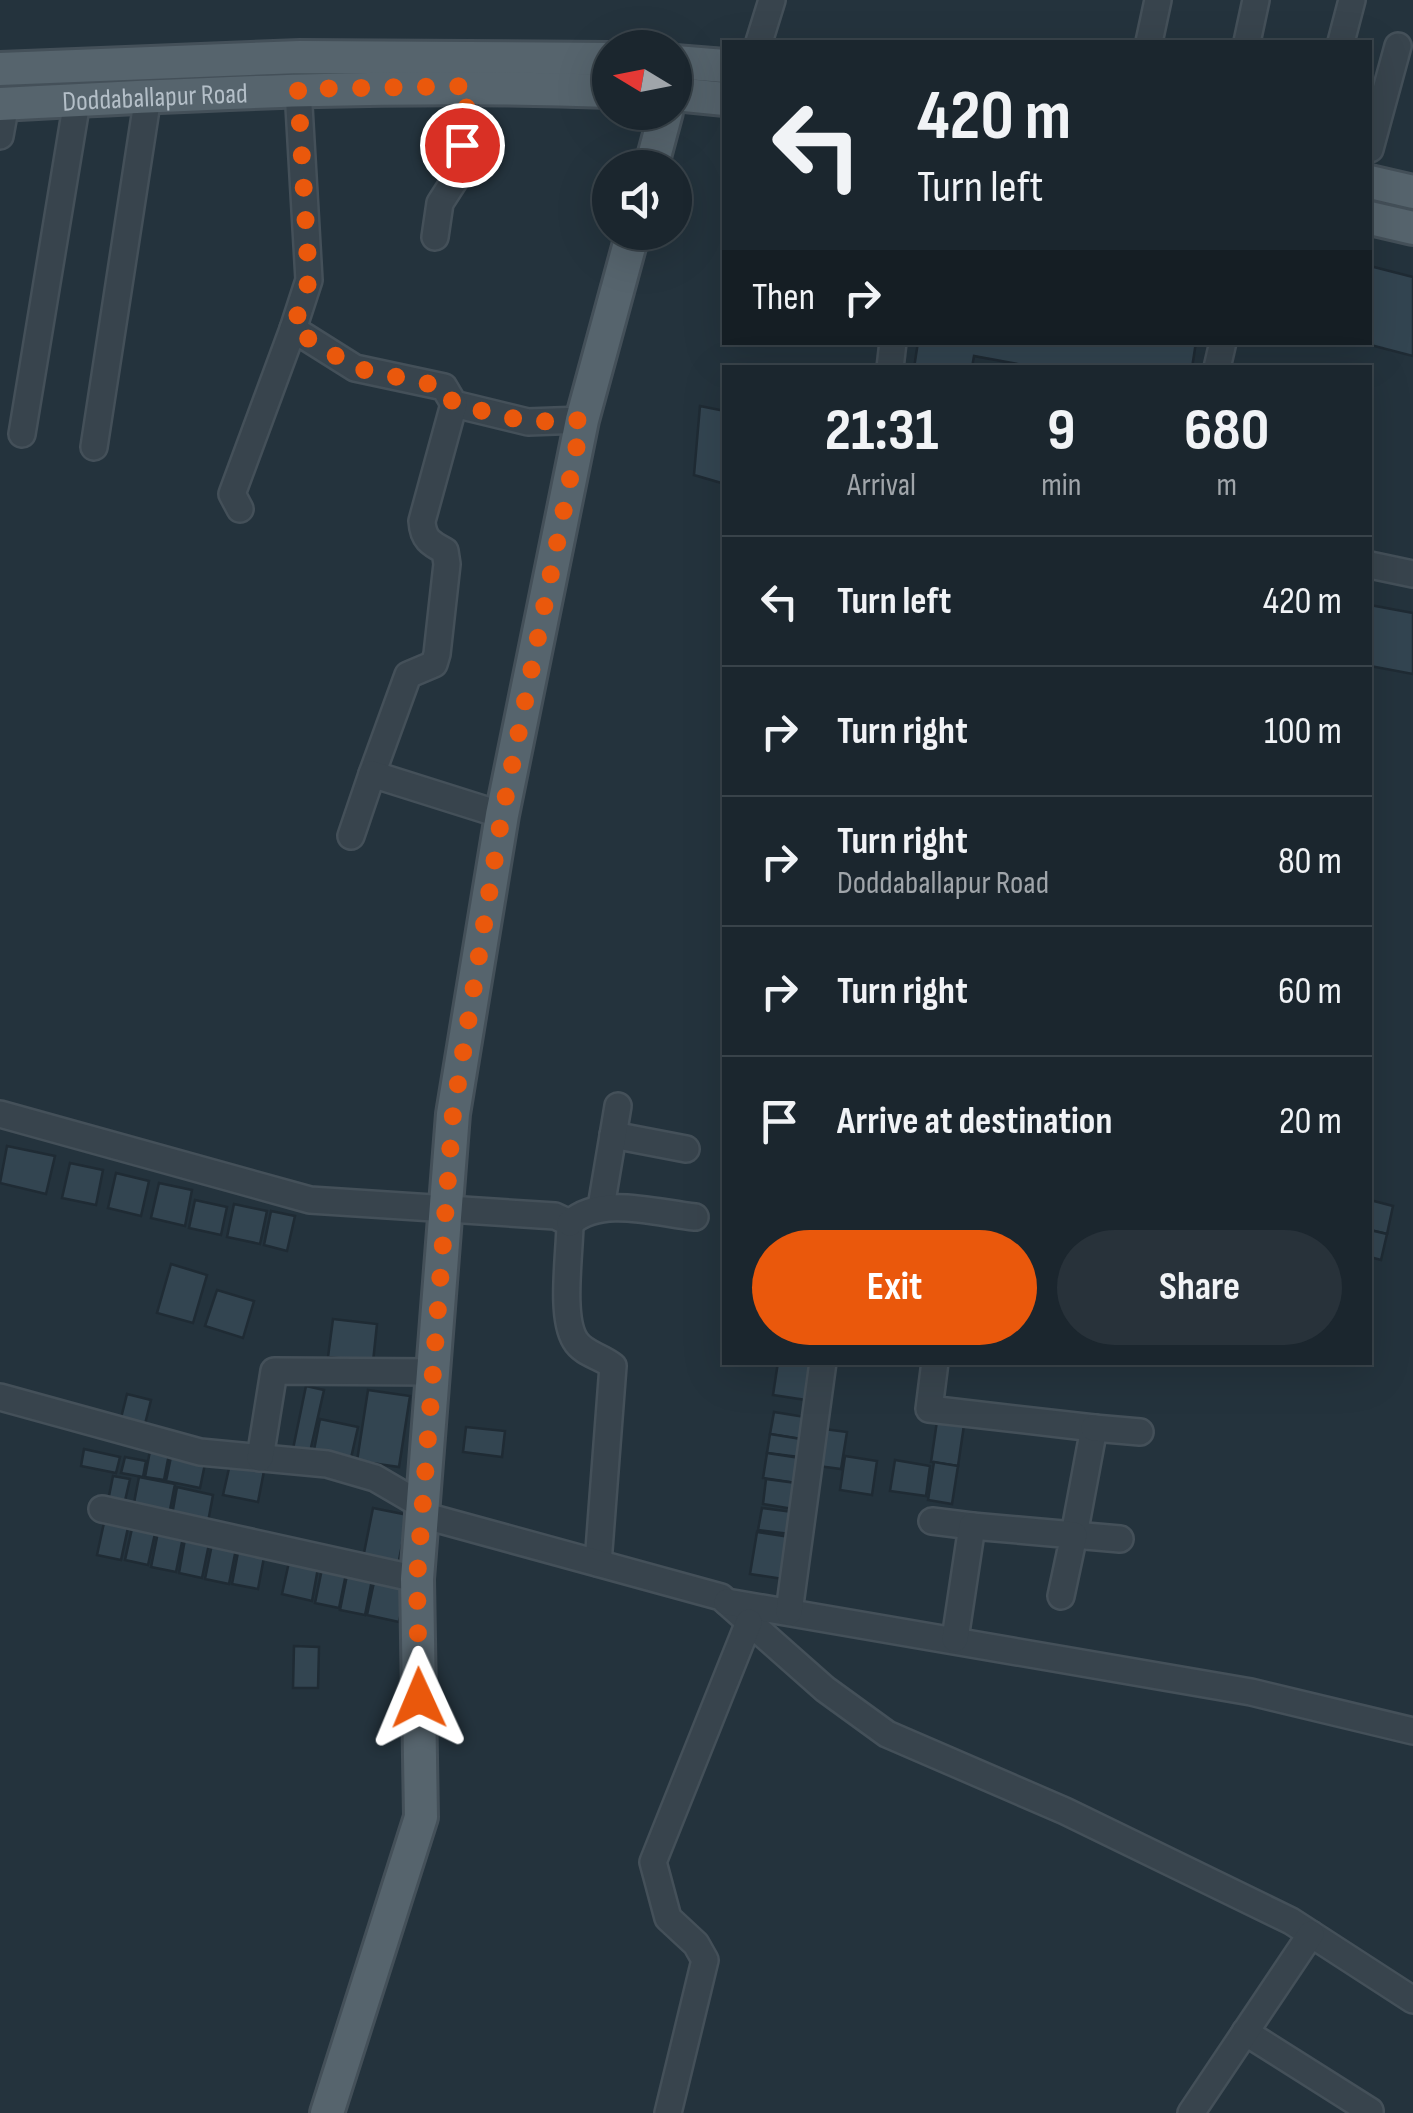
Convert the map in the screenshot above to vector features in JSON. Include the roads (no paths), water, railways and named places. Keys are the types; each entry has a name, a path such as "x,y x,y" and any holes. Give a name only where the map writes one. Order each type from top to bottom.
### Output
{"main road":[{"name":"Doddaballapur Road","path":"0,69 300,57 592,59"},
{"path":"692,63 722,66"},
{"name":"Doddaballapur Road","path":"3,104 298,89 469,86 592,90"},
{"path":"692,96 722,99"},
{"path":"1372,182 1413,192"},
{"path":"1372,218 1413,228"},
{"path":"327,2113 421,1817 417,1579 453,1114 502,815 582,420 628,250"}],"street":[{"path":"760,40 772,0"},
{"path":"1148,40 1158,0"},
{"path":"1247,40 1256,0"},
{"path":"1342,40 1352,0"},
{"path":"1372,142 1398,46"},
{"path":"435,238 440,204 458,175 469,86"},
{"path":"240,509 232,494 309,280 298,89"},
{"path":"94,447 148,96"},
{"path":"22,434 76,100"},
{"path":"0,136 3,104"},
{"path":"293,329 355,368 444,387 454,404 422,521 423,533 430,543 445,551 437,654 434,664 408,675 351,836"},
{"path":"454,404 528,422 582,420"},
{"path":"1372,565 1413,574"},
{"path":"372,774 502,815"},
{"path":"601,1207 618,1106"},
{"path":"0,1114 310,1200 555,1216 570,1223"},
{"path":"613,1135 686,1149"},
{"path":"598,1563 613,1366 602,1356 585,1352 574,1340 569,1320 570,1223 584,1211 601,1207 695,1217"},
{"path":"789,1612 823,1365"},
{"path":"935,1365 929,1409 1140,1432"},
{"path":"260,1458 274,1371 433,1372"},
{"path":"0,1397 200,1452 327,1464 375,1478 422,1510 727,1602 1250,1692 1413,1731"},
{"path":"1061,1596 1094,1428"},
{"path":"102,1509 417,1579"},
{"path":"932,1520 1120,1539"},
{"path":"955,1639 972,1526"},
{"path":"727,1602 825,1689 887,1734 1065,1812 1311,1934 1413,2000"},
{"path":"668,2113 705,1960 696,1944 668,1918 654,1862 749,1622"},
{"path":"1191,2113 1311,1934"},
{"path":"1246,2032 1370,2112"}]}
